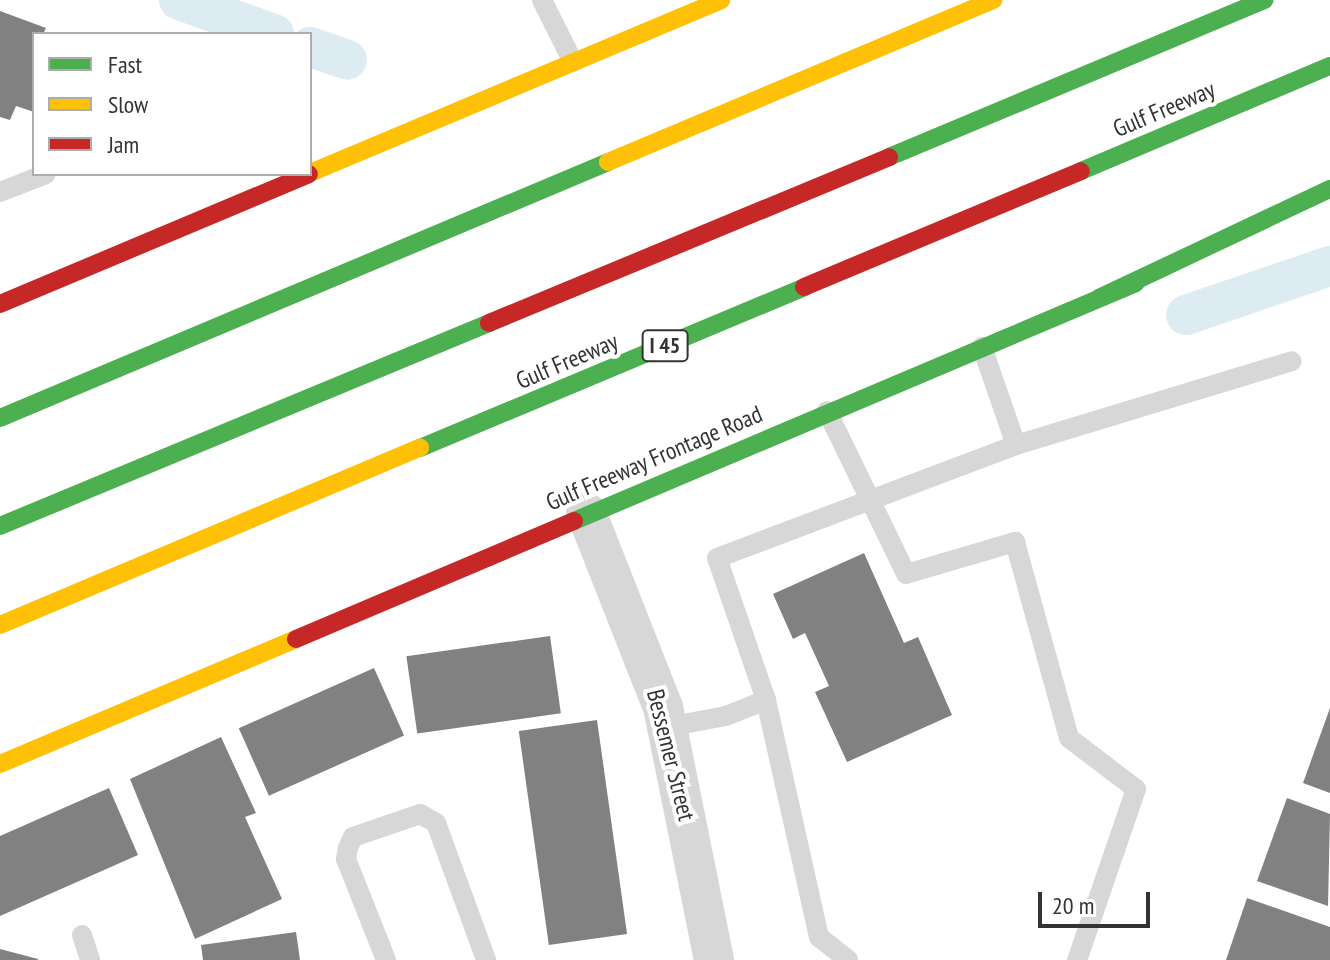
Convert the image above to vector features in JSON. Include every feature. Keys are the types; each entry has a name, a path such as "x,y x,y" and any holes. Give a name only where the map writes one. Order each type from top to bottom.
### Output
{"main road":[{"path":"312,173 721,0"},
{"path":"0,418 993,0"},
{"path":"0,526 1265,0"},
{"name":"Gulf Freeway","path":"0,625 1330,66"},
{"path":"0,304 304,176"},
{"path":"1099,298 1330,189"},
{"name":"Gulf Freeway Frontage Road","path":"0,764 586,512 1330,203"}],"street":[{"name":"Bessemer Street","path":"586,512 667,727 714,960"}],"lane":[{"path":"542,0 573,62"},
{"path":"0,192 41,176"},
{"path":"254,176 268,191"},
{"path":"982,347 1016,445"},
{"path":"848,960 819,937 766,700 717,558 1016,445 1292,361"},
{"path":"827,411 906,574 1015,542 1069,738 1136,789 1077,960"},
{"path":"667,727 726,716 766,700"},
{"path":"386,960 346,859 348,848 353,837 420,814 436,823 486,960"},
{"path":"82,935 90,960"}],"building":[{"path":"0,11 46,28 44,32 32,32 32,111 16,106 10,120 0,117"},
{"path":"864,553 904,643 918,637 952,715 847,762 815,692 829,686 805,633 793,639 773,594"},
{"path":"550,636 561,713 417,733 406,656"},
{"path":"374,668 404,736 269,796 239,728"},
{"path":"1330,708 1330,793 1303,783"},
{"path":"597,720 627,934 549,945 519,731"},
{"path":"221,737 256,813 245,817 282,899 195,939 130,779"},
{"path":"109,788 138,855 0,916 0,836"},
{"path":"1287,798 1330,814 1328,906 1257,881"},
{"path":"1247,898 1330,927 1330,960 1226,960"},
{"path":"296,932 300,960 203,960 201,945"},
{"path":"0,949 38,959 38,960 0,960"}],"waterway":[{"path":"179,0 268,32"},
{"path":"312,48 347,60"},
{"path":"1186,315 1330,266"}],"traffic: fast":[{"path":"889,157 1265,0"},
{"path":"1081,171 1330,66"},
{"path":"0,418 608,162"},
{"path":"1099,298 1330,189"},
{"path":"574,521 1136,283"},
{"path":"420,448 804,287"},
{"path":"0,526 489,323"}],"traffic: slow":[{"path":"312,172 721,0"},
{"path":"608,162 993,0"},
{"path":"0,625 420,448"},
{"path":"0,764 296,639"}],"traffic: jam":[{"path":"489,323 889,157"},
{"path":"804,287 1081,171"},
{"path":"0,304 304,176"},
{"path":"296,639 574,521"}]}
